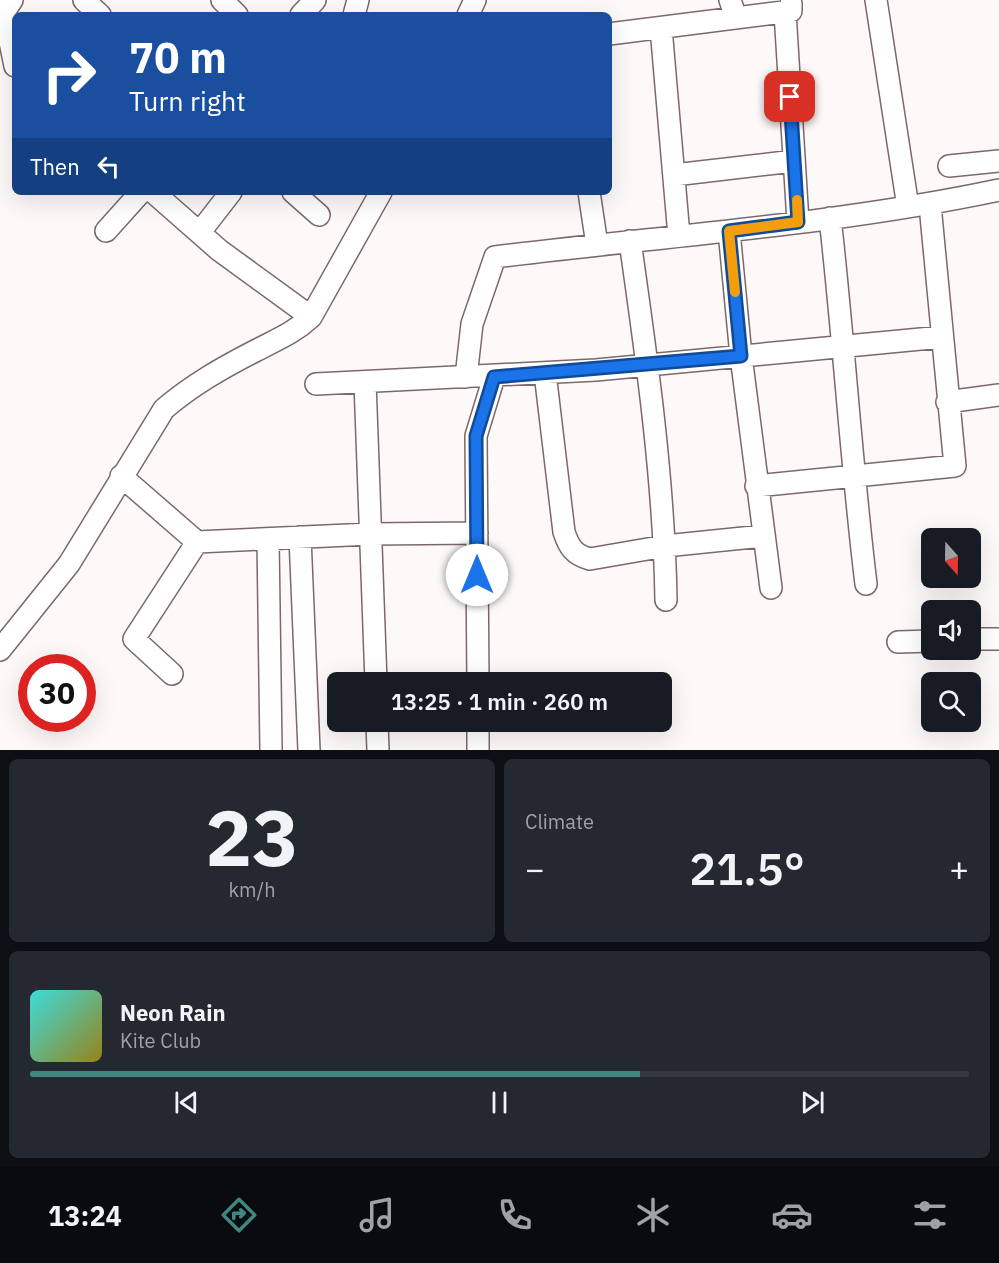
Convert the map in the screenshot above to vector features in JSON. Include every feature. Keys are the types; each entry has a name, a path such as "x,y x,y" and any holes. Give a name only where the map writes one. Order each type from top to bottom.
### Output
{"street":[{"path":"12,0 4,12 12,51"},
{"path":"84,0 97,12"},
{"path":"304,12 315,0"},
{"path":"876,0 908,207"},
{"path":"612,34 661,28 733,9 788,6 798,222"},
{"path":"661,28 679,236"},
{"path":"674,175 794,161"},
{"path":"949,166 999,161"},
{"path":"466,377 472,324 495,257 729,231 930,205 999,190"},
{"path":"106,231 138,195"},
{"path":"157,195 200,232 311,317"},
{"path":"200,232 229,195"},
{"path":"296,195 319,215"},
{"path":"0,650 69,564 164,409 187,389 234,362 296,332 311,317 379,195"},
{"path":"589,195 597,245"},
{"path":"756,486 954,466 930,205"},
{"path":"830,218 844,346 853,476 866,584"},
{"path":"729,231 756,486 771,588"},
{"path":"630,241 648,365 665,546 666,600"},
{"path":"316,384 494,377 942,337"},
{"path":"545,373 564,532 568,544 578,556 590,559 665,546 763,536"},
{"path":"478,672 476,436 494,377"},
{"path":"365,382 376,672"},
{"path":"947,402 999,395"},
{"path":"121,476 197,542 370,534 477,532"},
{"path":"300,537 309,750"},
{"path":"268,539 271,750"},
{"path":"172,674 134,639 197,542"},
{"path":"981,639 999,639"},
{"path":"898,642 921,641"},
{"path":"377,732 378,750"},
{"path":"478,732 478,750"}],"slow traffic":[{"path":"735,292 729,231 798,222 797,200"}],"route":[{"path":"477,575 476,436 494,377 741,356 729,231 798,222 790,97"}]}
